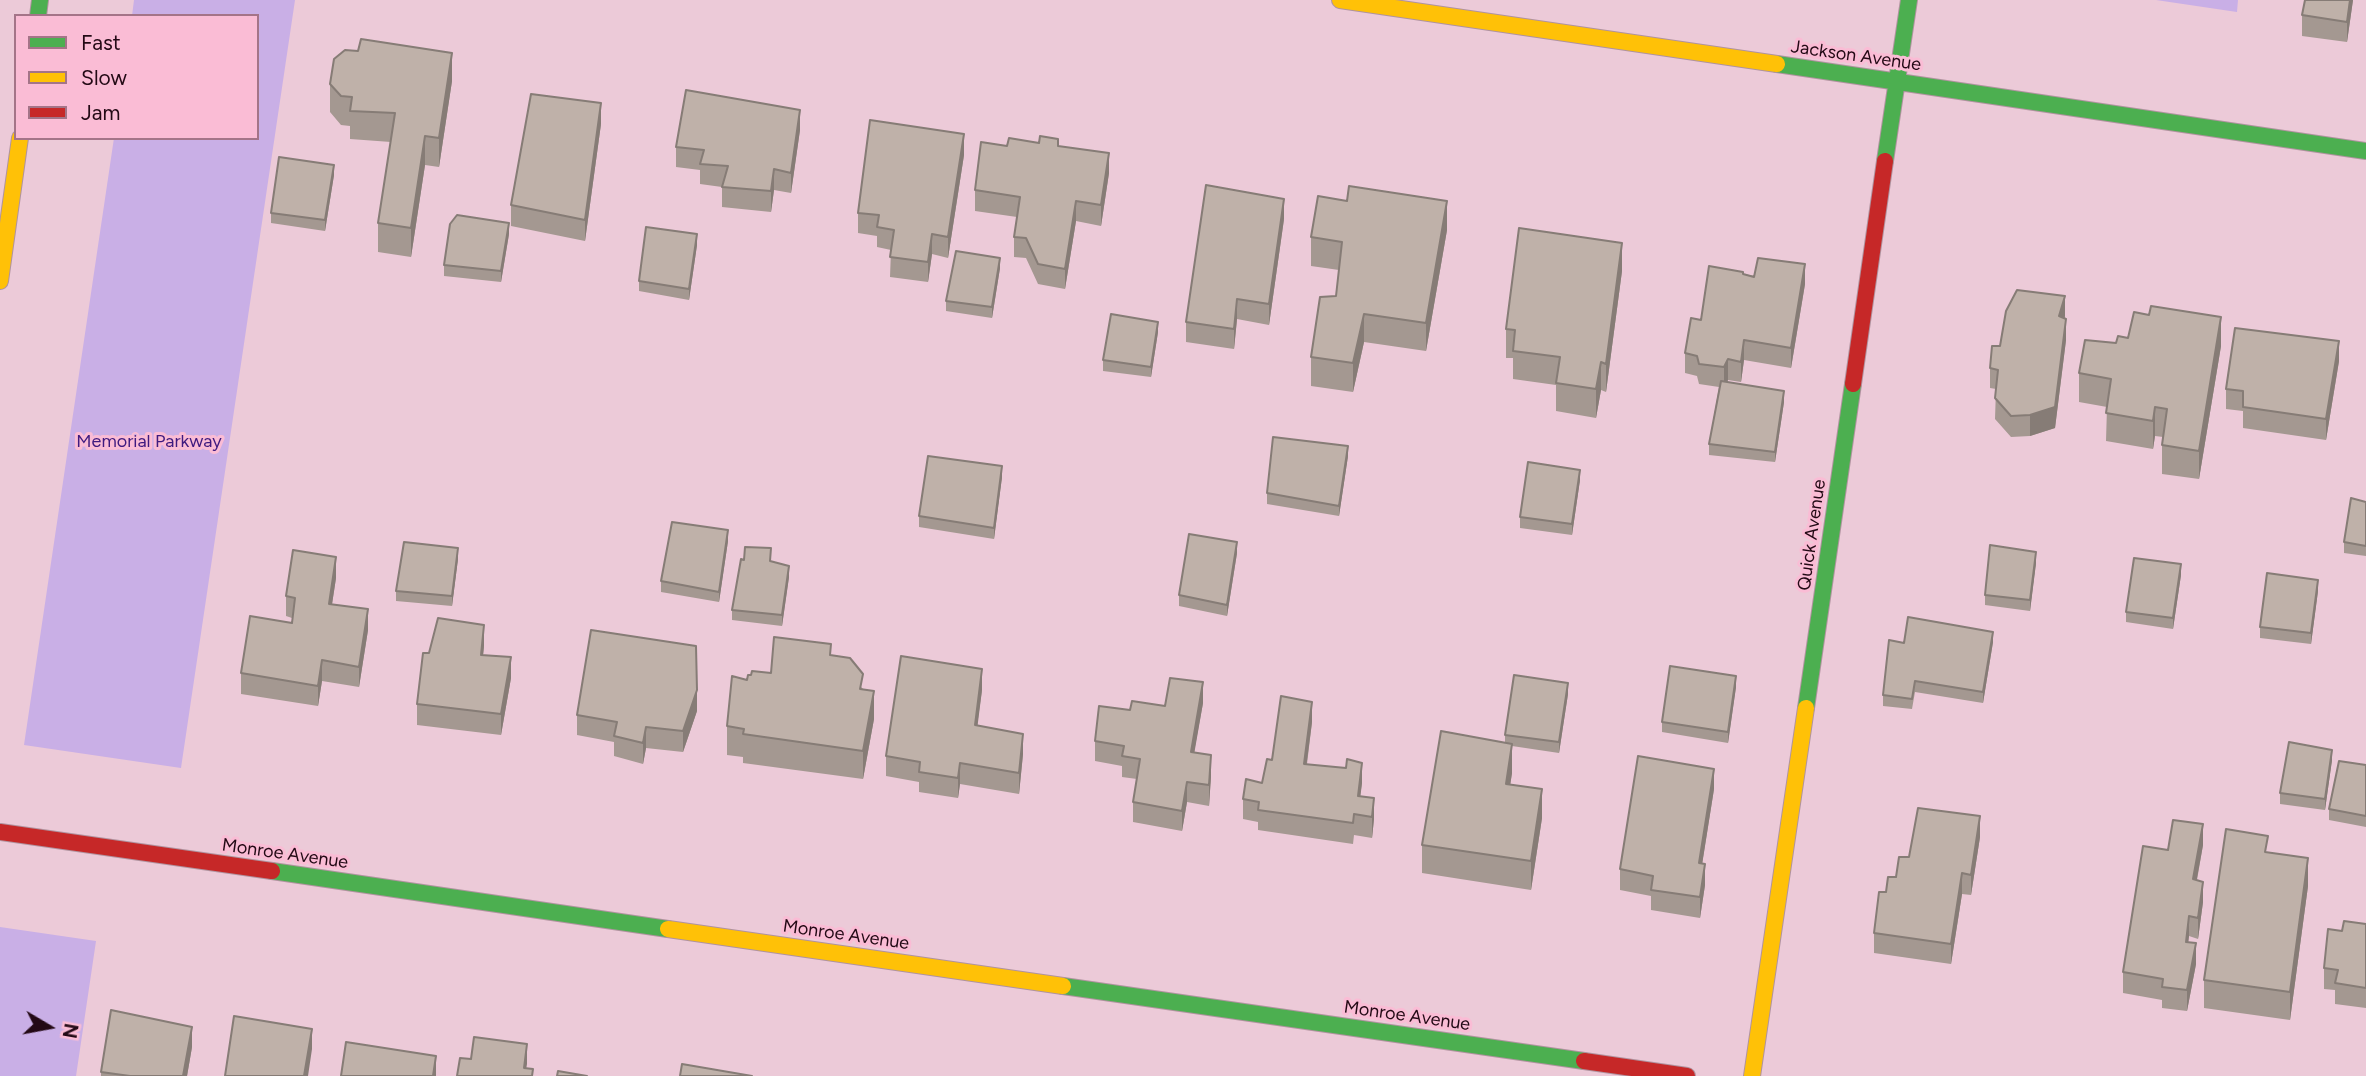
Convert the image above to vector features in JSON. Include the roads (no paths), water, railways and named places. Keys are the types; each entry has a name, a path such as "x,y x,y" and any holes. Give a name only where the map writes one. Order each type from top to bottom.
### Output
{"street":[{"name":"Jackson Avenue","path":"1340,0 2366,151"},
{"name":"Quick Avenue","path":"1752,1076 1909,0"},
{"path":"0,281 20,140"},
{"name":"Monroe Avenue","path":"0,832 1687,1076"}],"park label":[{"name":"Memorial Parkway","path":"149,442"}]}
